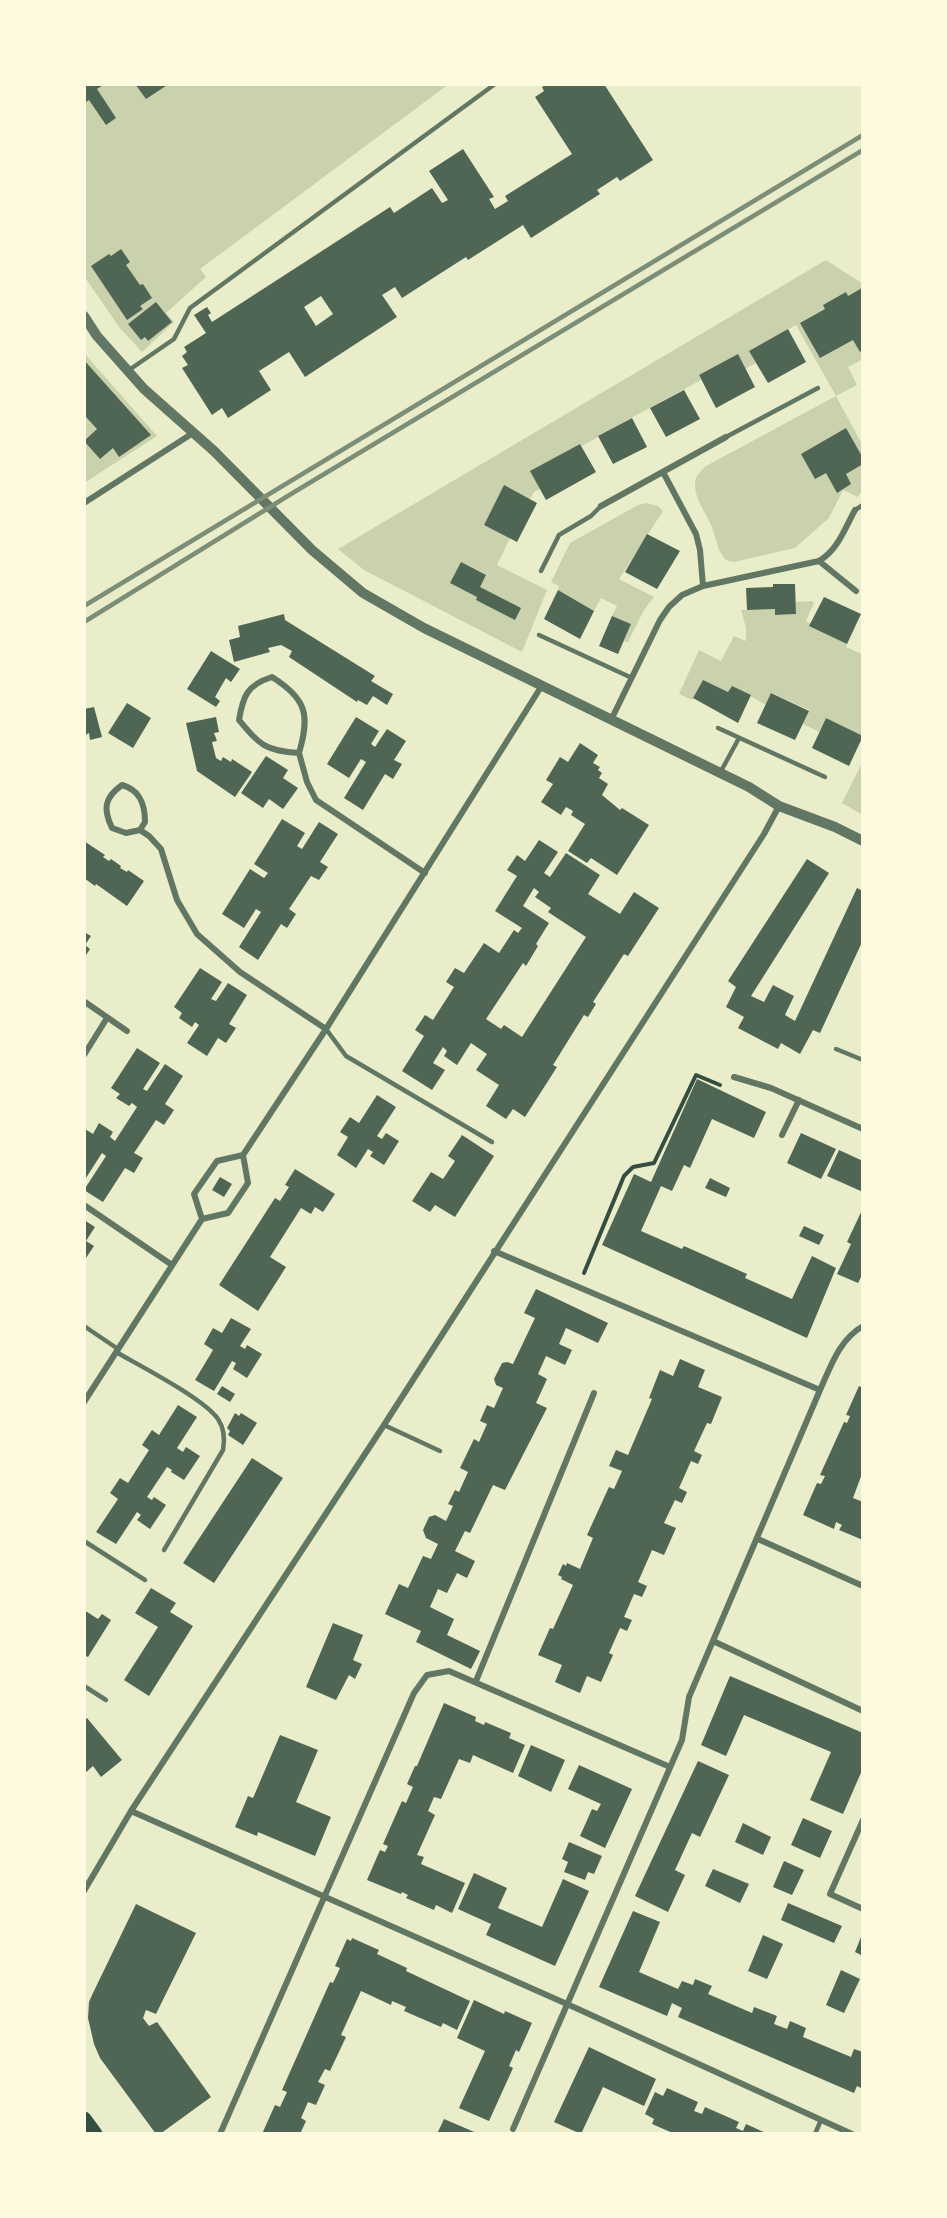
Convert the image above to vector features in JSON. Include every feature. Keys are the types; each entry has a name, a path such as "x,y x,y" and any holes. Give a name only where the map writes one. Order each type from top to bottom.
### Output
{"main road":[{"path":"84,2119 95,2134"}],"street":[{"path":"84,316 97,336 144,389 214,451 312,550 363,593 424,628 749,787 779,806 863,840"},
{"path":"84,503 193,433"},
{"path":"601,507 726,437"},
{"path":"663,472 696,534 700,550 703,586"},
{"path":"611,721 660,620 669,607 682,595 703,586 819,561 829,555 836,546 855,510"},
{"path":"819,561 856,591"},
{"path":"298,753 280,752 259,743 239,720 242,700 256,682 272,677 286,686 300,702 306,724 298,753 316,800 425,873"},
{"path":"84,1402 202,1219 228,1213 248,1183 243,1155 326,1029 541,687"},
{"path":"122,785 132,788 141,797 145,822 140,830 126,833 112,828 106,815 107,804 113,792 122,785"},
{"path":"84,1892 131,1811 384,1425 764,834 779,806"},
{"path":"140,830 161,849 177,900 197,934 240,972 326,1029"},
{"path":"85,1002 127,1031"},
{"path":"84,1056 107,1018"},
{"path":"734,1077 800,1100 863,1129"},
{"path":"782,1136 800,1100"},
{"path":"202,1219 194,1194 217,1161 243,1155"},
{"path":"84,1205 172,1265"},
{"path":"494,1251 820,1390"},
{"path":"513,2129 682,1740 689,1697 820,1390 839,1349 856,1330 863,1326"},
{"path":"476,1681 594,1393"},
{"path":"758,1539 863,1586"},
{"path":"713,1641 863,1711"},
{"path":"220,2134 414,1693 427,1675 449,1671 476,1681 670,1767"},
{"path":"131,1811 326,1896 852,2134"},
{"path":"863,1820 830,1894 863,1909"}],"lane":[{"path":"128,371 174,339 190,308 495,84"},
{"path":"726,437 818,388"},
{"path":"855,510 863,505"},
{"path":"541,571 559,535 591,516 601,507"},
{"path":"539,635 632,678"},
{"path":"718,728 825,777"},
{"path":"720,773 739,738"},
{"path":"326,1029 346,1056 492,1142"},
{"path":"836,1049 863,1060"},
{"path":"84,1326 117,1350 202,1404 219,1421 223,1432 223,1450 164,1550"},
{"path":"384,1425 440,1451"},
{"path":"84,1541 145,1580"},
{"path":"84,1686 106,1700"},
{"path":"815,2134 821,2120"}],"path":[{"path":"578,1287 624,1176 633,1167 654,1163 696,1075 725,1087 734,1077"}],"green space":[{"path":"84,84 449,84 200,269 206,277 166,313 174,322 142,352 119,327 84,276"},
{"path":"826,260 863,284 863,359 848,367 857,385 836,396 796,325 750,351 756,363 745,369 738,355 699,375 701,380 582,446 580,444 531,471 540,489 534,492 530,499 504,486 484,525 510,538 497,565 547,590 522,652 364,570 338,549"},
{"path":"84,353 157,436 84,483"},
{"path":"836,396 863,446 863,489 858,497 843,490 829,518 795,548 734,562 728,561 720,551 712,527 698,498 695,482 698,475 706,466"},
{"path":"646,503 658,506 663,511 619,579 654,597 644,610 628,642 624,641 631,624 612,616 617,606 601,598 594,611 558,590 559,586 551,582 570,543 638,505"},
{"path":"812,601 814,603 806,621 811,624 810,626 847,644 846,647 863,653 863,736 826,718 819,732 803,724 809,710 772,693 766,705 732,686 728,692 703,680 692,700 679,694 699,650 721,661 734,636 746,641 746,628 741,610 775,609 775,615 796,614 795,602"},
{"path":"863,761 863,815 842,803"}],"building":[{"path":"84,84 105,84 97,89 116,118 106,125 89,100 84,103"},
{"path":"135,84 169,84 146,99"},
{"path":"547,84 556,86 559,84 604,84 653,160 620,181 617,177 597,190 600,194 531,238 523,225 468,260 466,257 402,298 395,287 382,295 397,317 305,377 289,352 259,371 271,390 228,418 222,408 212,415 182,368 188,365 182,356 187,352 184,347 206,333 194,315 207,307 211,313 208,315 212,322 390,207 394,213 432,188 442,203 448,200 429,171 463,149 494,197 489,199 495,209 508,201 505,196 572,154 535,97 544,91 542,87","holes":["321,296 333,314 316,326 304,307"]},
{"path":"121,249 130,262 126,265 152,298 140,306 143,309 127,320 91,266"},
{"path":"862,288 863,350 860,352 853,340 820,358 800,323 825,309 823,305 846,292 848,296"},
{"path":"156,302 172,322 148,341 145,337 141,340 128,324"},
{"path":"788,329 806,362 768,383 749,351"},
{"path":"738,354 755,387 716,408 699,375"},
{"path":"84,360 151,435 119,457 113,448 100,459 84,441 97,429 86,417 84,420"},
{"path":"684,390 700,419 666,437 650,408"},
{"path":"632,418 647,447 613,464 598,436"},
{"path":"846,428 863,458 863,464 846,474 851,484 837,493 826,473 815,479 801,454"},
{"path":"580,444 596,472 546,500 530,471"},
{"path":"504,485 537,503 517,542 484,525"},
{"path":"647,534 680,551 657,589 625,572"},
{"path":"461,562 486,575 480,587 521,608 515,620 476,600 477,597 450,583"},
{"path":"773,584 795,584 796,614 775,615 775,609 747,610 746,588 773,587"},
{"path":"558,590 594,611 580,639 544,619"},
{"path":"824,597 861,614 847,644 809,626"},
{"path":"284,614 285,620 375,676 371,681 393,694 387,705 373,696 367,705 358,700 357,702 289,657 292,651 281,645 268,648 270,652 234,662 229,640 240,637 238,626"},
{"path":"612,616 631,624 618,654 599,646"},
{"path":"211,651 240,669 231,682 226,678 215,697 220,701 216,707 187,689"},
{"path":"703,680 728,692 732,686 751,695 738,723 693,698"},
{"path":"771,693 809,711 795,740 757,723"},
{"path":"127,703 151,718 133,748 108,733"},
{"path":"94,707 102,737 90,740 89,733 84,736 84,709"},
{"path":"216,717 219,732 214,733 217,741 212,742 216,758 221,761 223,757 231,762 232,759 252,772 235,797 197,771 186,723"},
{"path":"356,717 379,731 371,744 375,747 387,729 406,741 394,760 402,764 393,779 385,774 363,810 344,798 366,762 361,759 349,778 327,764"},
{"path":"826,718 863,736 849,766 812,748"},
{"path":"580,743 598,755 593,763 600,767 598,770 602,773 599,778 608,784 602,795 620,810 622,808 649,825 617,875 591,858 587,863 568,851 585,824 571,815 573,811 566,807 561,815 541,802 553,784 546,780 560,757 568,762"},
{"path":"266,756 288,770 283,778 298,788 283,809 269,799 263,808 241,793"},
{"path":"282,819 305,833 297,846 302,849 319,822 338,834 320,862 328,867 319,880 311,876 289,909 296,914 287,928 281,924 258,960 239,947 261,912 256,909 244,928 222,914 250,869 264,878 268,873 254,864"},
{"path":"539,840 558,852 544,873 550,877 566,853 600,875 588,894 620,914 634,892 659,908 628,956 624,954 593,1002 596,1004 588,1017 584,1015 553,1065 557,1067 525,1117 513,1109 506,1119 486,1106 499,1085 476,1070 487,1054 471,1043 457,1065 444,1056 447,1051 443,1047 433,1063 445,1070 432,1090 402,1071 424,1036 415,1030 425,1015 433,1020 454,987 446,982 455,968 464,973 484,943 499,953 514,930 518,933 522,928 495,911 517,876 507,870 517,855 525,861","holes":["534,888 539,892 535,897 551,908 548,912 586,937 522,1037 504,1025 501,1029 486,1019 523,963 526,966 549,923 523,906"]},
{"path":"84,841 105,855 103,857 109,861 111,859 121,866 120,868 127,872 128,870 144,881 127,906 84,878"},
{"path":"807,859 829,873 751,996 764,1002 773,985 794,996 785,1015 795,1021 857,888 863,891 863,940 820,1033 813,1030 800,1054 781,1043 778,1049 738,1028 744,1017 726,1007 736,987 728,981"},
{"path":"84,932 91,936 85,945 90,949 84,958"},
{"path":"200,968 222,982 211,999 216,1001 228,983 247,995 229,1024 236,1028 226,1043 218,1038 207,1056 187,1043 199,1025 195,1022 192,1027 179,1018 182,1013 174,1007"},
{"path":"137,1048 160,1063 143,1089 147,1091 165,1064 183,1076 165,1104 174,1110 164,1125 156,1120 134,1153 143,1158 134,1173 125,1168 103,1202 84,1190 106,1156 102,1153 84,1181 84,1130 93,1134 99,1123 113,1132 110,1137 115,1141 137,1107 132,1103 129,1106 116,1098 120,1094 111,1088"},
{"path":"697,1079 766,1112 754,1138 712,1119 690,1168 684,1165 672,1191 661,1186 641,1231 682,1249 684,1246 747,1274 745,1278 792,1299 812,1256 836,1268 807,1338 602,1245 634,1174 651,1182"},
{"path":"377,1095 396,1107 377,1136 382,1139 386,1133 399,1141 384,1165 370,1156 373,1152 368,1149 356,1168 337,1155 348,1137 340,1132 350,1117 359,1123"},
{"path":"801,1133 836,1149 821,1179 787,1163"},
{"path":"462,1135 494,1156 455,1217 435,1205 430,1212 412,1201 431,1172 443,1179 455,1161 448,1156"},
{"path":"839,1150 863,1161 863,1192 827,1176"},
{"path":"295,1169 335,1194 323,1212 315,1207 311,1214 301,1208 270,1257 286,1267 258,1311 219,1285 275,1198 280,1201 289,1187 285,1185"},
{"path":"220,1177 232,1184 224,1197 212,1190"},
{"path":"710,1178 730,1188 726,1197 705,1188"},
{"path":"863,1208 863,1273 858,1283 837,1274 851,1244 847,1242"},
{"path":"84,1220 95,1227 86,1241 94,1246 84,1261"},
{"path":"804,1226 824,1235 819,1245 799,1236"},
{"path":"536,1289 608,1323 598,1343 566,1328 559,1344 572,1350 565,1365 546,1356 538,1374 547,1379 536,1403 547,1408 505,1490 493,1485 470,1533 465,1531 455,1551 475,1561 467,1578 457,1573 447,1593 438,1589 430,1607 454,1619 447,1635 480,1651 471,1669 416,1642 421,1631 385,1614 399,1584 408,1588 423,1556 431,1559 438,1544 426,1538 423,1530 429,1517 435,1515 446,1521 453,1506 448,1504 455,1490 459,1492 468,1472 460,1468 474,1439 479,1442 487,1424 480,1421 487,1405 494,1408 503,1388 496,1385 494,1379 502,1363 513,1364 535,1318 524,1313"},
{"path":"231,1318 251,1329 240,1346 245,1349 247,1345 262,1354 247,1378 233,1369 236,1363 232,1361 214,1391 195,1380 213,1350 204,1344 213,1328 222,1333"},
{"path":"680,1359 705,1370 698,1387 722,1397 711,1424 707,1423 694,1451 702,1455 698,1464 691,1461 679,1488 687,1492 682,1503 675,1500 664,1523 676,1528 664,1555 652,1550 638,1582 647,1586 642,1597 634,1594 624,1617 632,1620 627,1631 620,1628 609,1653 613,1655 601,1682 587,1676 580,1693 555,1682 562,1665 538,1655 573,1585 558,1575 563,1564 566,1566 567,1563 580,1569 593,1538 587,1535 609,1487 614,1489 622,1471 609,1466 616,1450 628,1455 652,1399 649,1398 660,1370 673,1376"},
{"path":"222,1386 235,1394 230,1402 217,1394"},
{"path":"859,1386 863,1388 863,1471 853,1498 863,1502 863,1540 839,1530 842,1525 836,1522 834,1529 803,1515 817,1483 821,1484 825,1476 820,1475 844,1422 847,1423 850,1416 846,1415"},
{"path":"178,1405 197,1417 177,1448 183,1452 186,1447 200,1456 184,1480 167,1467 147,1497 152,1500 154,1497 166,1505 150,1529 137,1520 141,1515 137,1512 116,1544 96,1532 118,1499 110,1493 120,1478 128,1483 149,1450 142,1445 152,1430 159,1435"},
{"path":"235,1413 239,1416 241,1413 257,1423 243,1445 228,1435 230,1431 227,1428"},
{"path":"252,1458 283,1478 214,1583 183,1563"},
{"path":"151,1588 176,1603 170,1612 193,1626 149,1696 124,1680 158,1627 135,1613"},
{"path":"84,1610 98,1619 102,1614 111,1620 88,1657 84,1655"},
{"path":"333,1623 363,1635 353,1660 362,1664 355,1679 349,1675 336,1700 306,1687"},
{"path":"730,1676 863,1733 863,1768 843,1814 810,1800 831,1752 744,1715 726,1756 701,1745"},
{"path":"444,1703 476,1717 475,1721 484,1725 485,1722 511,1733 509,1738 525,1745 513,1773 473,1755 470,1763 459,1759 441,1799 434,1797 428,1811 435,1815 417,1855 424,1857 421,1864 465,1883 452,1913 436,1905 434,1910 406,1898 408,1895 402,1892 401,1894 367,1880 380,1850 385,1852 388,1846 383,1844 402,1801 406,1803 413,1787 407,1784"},
{"path":"87,1718 122,1760 101,1777 93,1766 84,1774 84,1721"},
{"path":"280,1735 318,1750 296,1802 331,1817 315,1856 258,1832 257,1836 235,1827 248,1796 253,1798"},
{"path":"531,1745 565,1760 551,1792 518,1776"},
{"path":"698,1761 729,1775 700,1837 692,1833 675,1870 685,1875 668,1912 635,1896"},
{"path":"579,1765 632,1789 605,1848 580,1836 592,1809 597,1811 601,1804 568,1789"},
{"path":"803,1818 832,1831 820,1858 791,1845"},
{"path":"743,1823 771,1837 763,1855 735,1842"},
{"path":"569,1842 602,1856 594,1874 588,1872 585,1880 564,1872 568,1862 562,1859"},
{"path":"784,1861 804,1870 792,1895 773,1887"},
{"path":"713,1869 749,1884 740,1903 705,1886"},
{"path":"474,1873 507,1888 498,1908 542,1927 563,1879 589,1891 555,1966 486,1935 491,1924 458,1909"},
{"path":"788,1903 842,1926 834,1943 781,1920"},
{"path":"136,1904 196,1933 156,2014 146,2010 143,2018 149,2026 157,2022 211,2097 160,2134 156,2134 100,2058 88,2018 89,2002"},
{"path":"633,1911 660,1922 639,1972 678,1989 682,1981 693,1985 695,1979 712,1986 708,1994 752,2013 754,2007 777,2016 774,2024 787,2029 790,2021 806,2028 803,2037 851,2057 854,2049 863,2052 863,2089 857,2086 854,2093 678,2017 682,2008 672,2003 667,2016 599,1987"},
{"path":"863,1932 863,1956 855,1952"},
{"path":"763,1935 783,1944 767,1979 748,1971"},
{"path":"352,1938 379,1950 377,1954 407,1968 406,1971 470,2001 457,2030 443,2023 441,2027 404,2011 406,2007 392,2001 391,2005 361,1991 341,2035 346,2037 330,2071 325,2069 318,2082 325,2085 316,2105 308,2102 301,2118 306,2121 300,2134 262,2134 275,2105 280,2107 287,2092 282,2090 330,1982 333,1983 340,1968 335,1966 347,1939 351,1941"},
{"path":"841,1970 860,1979 844,2013 826,2005"},
{"path":"474,2000 504,2014 505,2011 532,2023 519,2052 516,2050 509,2066 513,2068 489,2121 459,2108 485,2051 457,2038"},
{"path":"589,2047 656,2079 644,2106 603,2087 581,2134 554,2122"},
{"path":"667,2088 698,2102 694,2111 702,2114 705,2107 739,2122 736,2128 743,2131 746,2124 768,2134 675,2134 652,2124 654,2119 645,2114 655,2092 663,2096"},
{"path":"444,2119 479,2134 437,2134"}],"railway":[{"path":"84,606 863,135"},
{"path":"84,622 291,494 863,150"}]}
